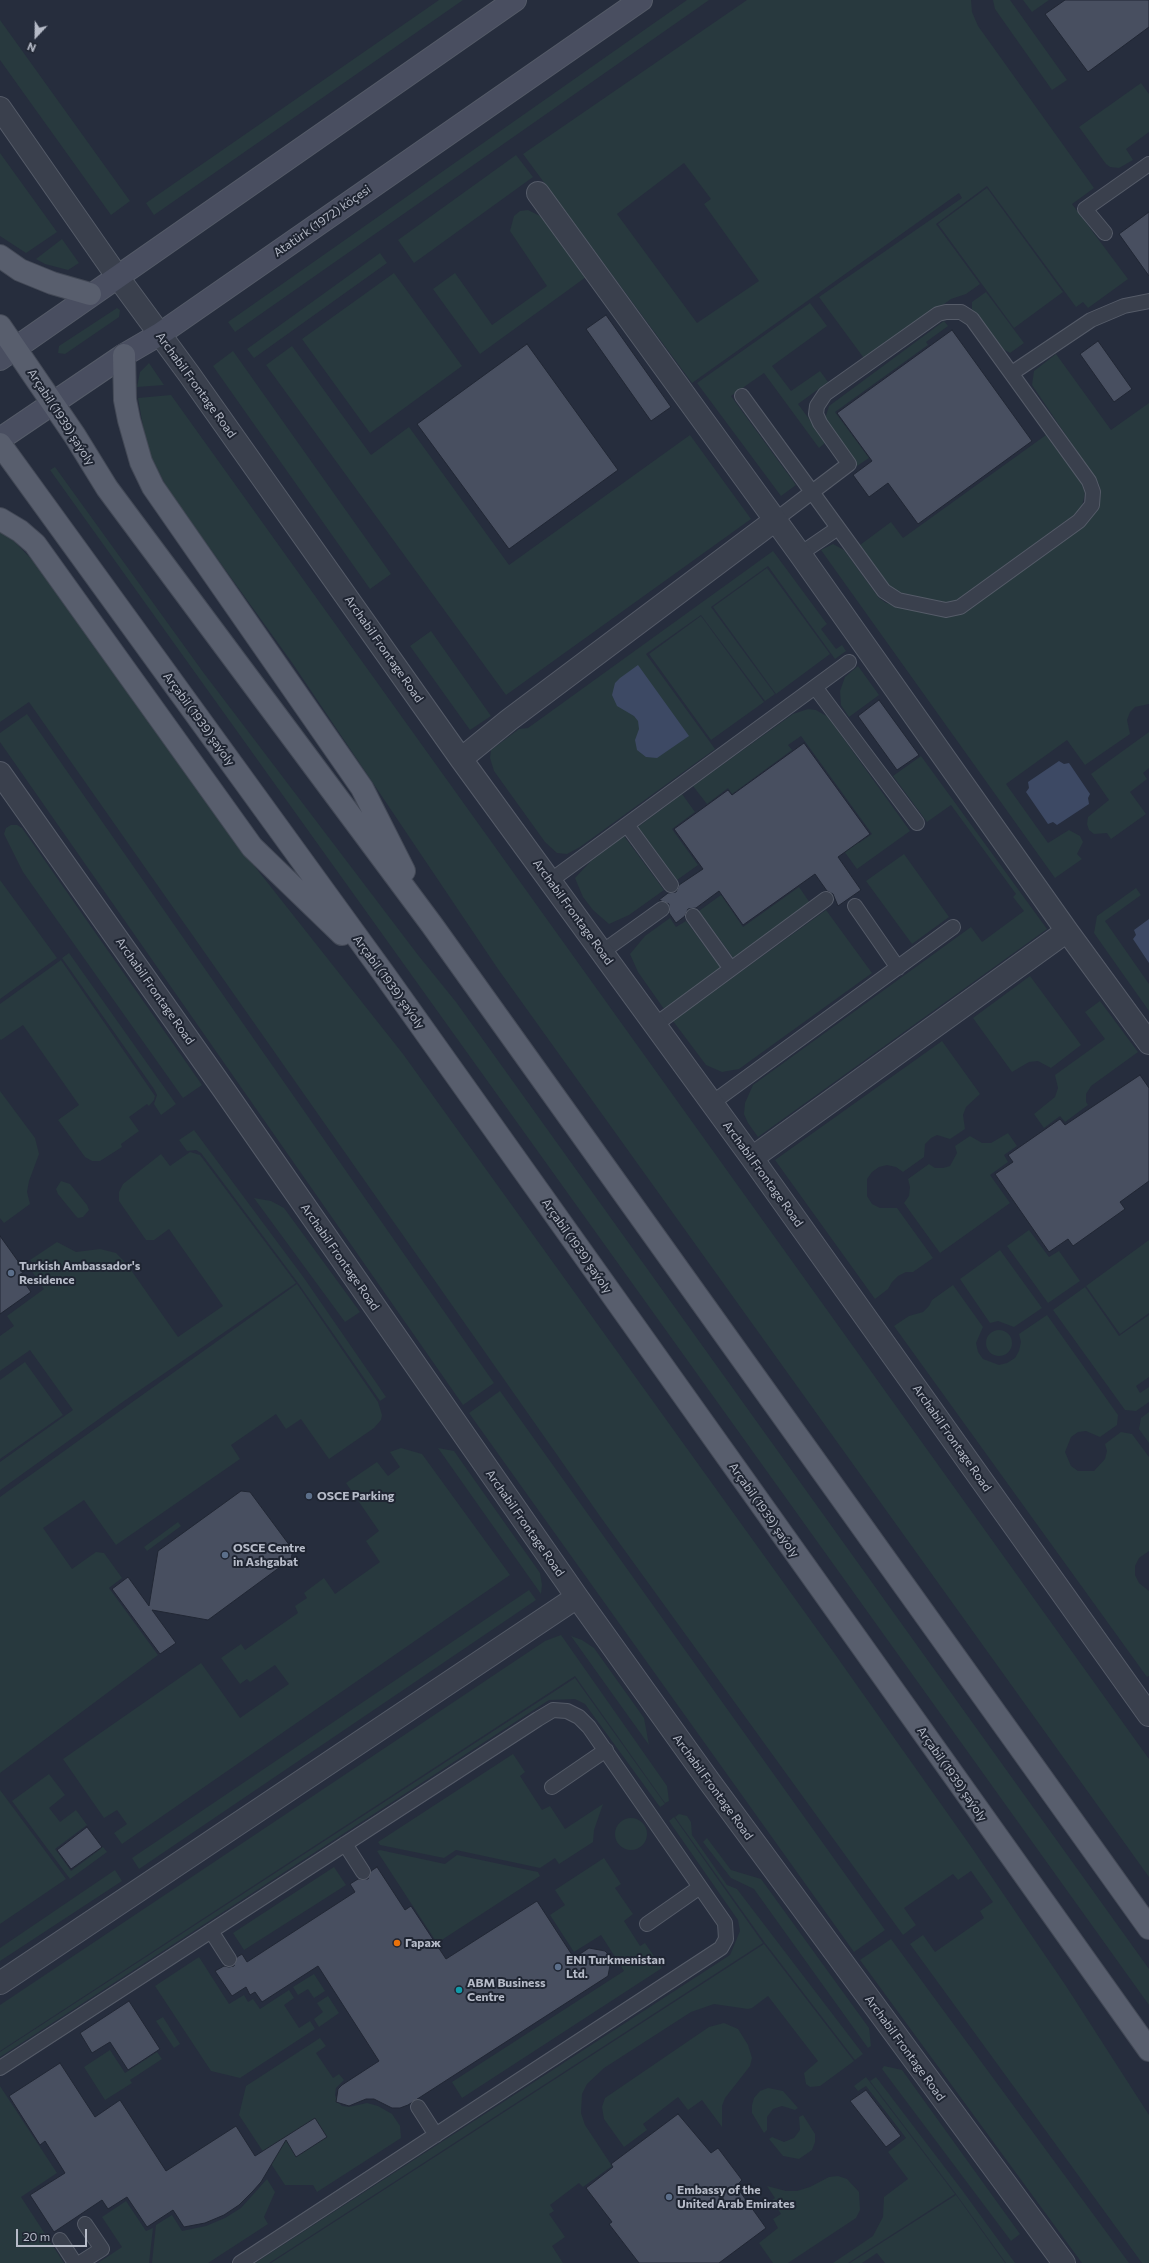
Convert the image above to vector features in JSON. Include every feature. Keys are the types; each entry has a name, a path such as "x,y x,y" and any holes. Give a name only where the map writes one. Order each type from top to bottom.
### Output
{"main road":[{"path":"8,354 90,294 515,0"},
{"name":"Atatürk (1972) köçesi","path":"0,439 53,405 124,355 160,334 641,0"},
{"path":"0,256 20,270 52,283 90,294"},
{"name":"Arçabil (1939) şaýoly","path":"0,326 8,354 53,405 107,488 432,925 1149,1928"},
{"path":"124,355 125,400 129,420 141,462 153,487 362,788 432,925"},
{"name":"Arçabil (1939) şaýoly","path":"0,444 384,974 1149,2050"},
{"path":"0,519 20,531 35,544 252,847 384,974"}],"street":[{"name":"Archabil Frontage Road","path":"0,108 117,276 160,334 461,759 752,1158 1149,1715"},
{"path":"538,193 774,521 800,554 1067,932 1149,1043"},
{"path":"461,759 509,720 774,521"},
{"name":"Archabil Frontage Road","path":"0,773 224,1090 577,1596 713,1787 1064,2263"},
{"path":"752,1158 1067,932"},
{"path":"0,1982 577,1596"}],"lane":[{"path":"1105,233 1085,209 1149,164"},
{"path":"1012,373 1092,320 1124,306 1149,301"},
{"path":"742,396 812,492 838,528 889,596 898,600 946,610 960,607 1079,521 1092,505 1093,492 1089,481 972,319 961,312 946,312 938,314 825,394 820,400 816,414 820,423 849,464 812,492 774,521"},
{"path":"800,554 838,528"},
{"path":"550,881 849,662"},
{"path":"815,687 917,823"},
{"path":"627,825 671,885"},
{"path":"655,1025 826,899"},
{"path":"855,906 898,968"},
{"path":"602,952 662,909"},
{"path":"693,916 731,969"},
{"path":"712,1103 953,927"},
{"path":"0,2068 553,1710 567,1711 579,1717 589,1727 606,1750 725,1923 726,1938 721,1948 240,2263"},
{"path":"552,1787 606,1750"},
{"path":"345,1844 363,1872"},
{"path":"647,1924 700,1887"},
{"path":"211,1931 229,1958"},
{"path":"418,2107 436,2135"},
{"path":"80,2263 102,2250 85,2224"},
{"path":"60,2240 75,2263"}],"shaded area":[{"path":"439,0 463,0 154,215 146,203"},
{"path":"687,0 709,0 235,332 228,322"},
{"path":"747,0 971,0 972,12 978,26 1094,188 1072,204 1128,279 1088,308 1083,302 1076,307 987,186 936,224 980,284 966,294 951,299 866,361 819,297 962,198 959,193 692,383 523,154","holes":["684,163 711,199 704,204 759,281 697,323 617,214"]},
{"path":"993,0 1010,0 1067,80 1052,90 995,9"},
{"path":"1023,0 1049,0 1032,12"},
{"path":"0,20 130,201 111,215 0,60"},
{"path":"1141,83 1149,94 1149,132 1126,149 1133,160 1119,168 1110,167 1106,164 1079,127"},
{"path":"0,153 57,232 26,253 0,236"},
{"path":"516,155 533,177 414,263 398,240"},
{"path":"987,188 1063,292 1014,328 938,224"},
{"path":"528,210 542,217 586,277 480,354 433,289 455,273 492,325 547,286 510,231 514,216 520,211"},
{"path":"62,239 79,263 68,270 45,264 36,259"},
{"path":"380,253 387,263 254,358 247,349"},
{"path":"394,273 462,366 370,433 302,339"},
{"path":"986,292 1024,343 1010,353 999,347 972,309 972,302"},
{"path":"810,303 827,326 772,366 791,391 820,371 828,382 798,404 826,442 819,448 764,373 731,396 796,485 781,496 697,383"},
{"path":"117,308 120,310 119,317 65,354 58,353 59,346"},
{"path":"944,321 948,326 926,342 928,345 835,412 869,458 857,466 827,424 825,419 829,406"},
{"path":"292,346 371,455 409,427 509,565 690,435 751,519 506,695 266,365"},
{"path":"233,351 391,574 370,589 213,366"},
{"path":"1056,354 1111,430 1149,403 1149,704 1135,707 1130,712 1127,720 1130,734 1085,765 1067,740 1006,784 1048,843 1069,830 1080,836 1083,842 1077,854 1082,859 1055,878 821,550 833,544 844,550 879,598 886,603 946,617 962,612 1089,521 1099,507 1101,492 1099,484 1032,385 1034,371"},
{"path":"149,363 164,385 137,387 140,372"},
{"path":"171,395 1149,1759 1149,1877 498,969 293,664 168,490 147,448 138,398"},
{"path":"1046,435 1082,484 1085,493 1081,510 954,602 948,604 900,595 892,589 860,545 891,522 903,538"},
{"path":"55,467 203,672 418,955 456,1002 1149,1969 1149,2005 50,470"},
{"path":"0,531 14,541 34,562 248,858 403,1054 832,1650 972,1848 1066,1986 1149,2115 1149,2263 1142,2263 910,1944 923,1935 935,1952 984,1918 980,1911 993,1902 971,1871 958,1880 953,1874 904,1908 916,1925 903,1935 602,1519 29,702 0,722"},
{"path":"773,551 827,624 821,629 836,649 842,645 846,651 835,659 768,566 711,607 775,694 765,701 701,615 646,654 715,749 580,847 567,854 557,853 545,842 494,771 490,758 491,750 519,729 528,728"},
{"path":"767,568 830,654 776,694 713,607"},
{"path":"701,616 764,702 711,740 649,654"},
{"path":"431,631 491,716 470,730 410,646"},
{"path":"858,666 879,695 849,717 841,705 840,691 845,677"},
{"path":"808,709 816,710 828,717 910,831 857,869 841,847 854,837 859,843 872,834 801,736 788,745 792,750 732,794 728,788 707,804 693,786 793,714"},
{"path":"27,714 494,1383 463,1405 0,742 0,733"},
{"path":"1149,732 1149,768 1143,773 1147,779 1130,792 1146,814 1111,839 1107,833 1094,834 1089,830 1087,824 1088,817 1109,800 1091,774"},
{"path":"921,756 1047,929 758,1137 748,1123 744,1114 745,1103 753,1085 971,927 982,942 1024,911 1013,897 1016,894 951,805 927,822 893,776"},
{"path":"682,794 695,812 672,829 698,865 677,880 638,827"},
{"path":"11,825 17,825 22,828 202,1085 183,1098 23,872 4,834 6,828"},
{"path":"624,836 664,890 629,915 609,924 593,910 583,897 575,878 591,861"},
{"path":"904,854 949,917 912,944 866,881"},
{"path":"0,880 57,958 0,999"},
{"path":"799,887 810,903 734,959 699,911 721,895 743,927"},
{"path":"1136,888 1141,895 1105,921 1149,984 1149,1011 1094,933 1097,916"},
{"path":"826,910 872,973 739,1069 722,1072 706,1065 673,1021"},
{"path":"670,918 676,927 686,921 721,968 664,1009 638,972 630,954 645,936"},
{"path":"69,953 176,1104 161,1115 154,1104 157,1095 154,1089 62,958"},
{"path":"61,960 155,1096 154,1100 149,1106 147,1104 129,1117 139,1131 121,1144 122,1147 100,1161 92,1161 85,1157 58,1120 79,1105 23,1025 1,1040 0,1039 0,1004"},
{"path":"1030,976 1081,1045 1051,1068 1038,1061 1029,1062 1012,1072 973,1018"},
{"path":"1100,1001 1138,1052 1091,1086 1086,1094 1086,1102 1088,1105 1065,1122 1060,1116 1044,1128 1034,1114 1055,1097 1058,1088 1055,1075 1105,1039 1085,1012"},
{"path":"942,1041 980,1094 966,1107 963,1115 965,1129 950,1139 937,1135 931,1138 925,1144 924,1157 903,1172 896,1167 887,1165 879,1167 872,1172 867,1179 867,1196 872,1204 880,1208 897,1208 933,1258 913,1272 906,1272 898,1276 888,1289 875,1299 775,1160"},
{"path":"0,1091 35,1138 39,1154 29,1181 27,1192 30,1204 4,1223 0,1218"},
{"path":"194,1130 304,1278 386,1397 380,1401 298,1283 201,1153 196,1150 187,1151 179,1140"},
{"path":"1008,1133 1017,1146 1004,1155 1008,1162 990,1175 1010,1203 940,1253 904,1203 909,1196 910,1187 908,1179 929,1164 935,1168 950,1166 957,1153 955,1146 970,1136 982,1143 991,1143"},
{"path":"190,1152 200,1155 296,1283 124,1401 0,1490 0,1462 73,1410 30,1350 0,1371 0,1336 14,1326 7,1316 44,1289 31,1270 36,1267 30,1260 57,1242 76,1252 100,1249 116,1253 126,1263 178,1337 223,1306 169,1229 154,1240 146,1240 119,1201 119,1192 123,1184 161,1154 170,1166"},
{"path":"61,1181 70,1184 87,1205 89,1210 83,1217 78,1218 58,1194 56,1189"},
{"path":"254,1198 271,1201 284,1208 360,1312 345,1322"},
{"path":"1029,1230 1049,1257 1059,1251 1080,1281 1048,1303 1007,1246"},
{"path":"1149,1240 1149,1313 1120,1334 1086,1286"},
{"path":"1000,1250 1042,1308 1014,1327 998,1321 990,1323 960,1279"},
{"path":"297,1284 378,1402 382,1415 381,1420 374,1428 329,1459 301,1419 286,1429 276,1414 231,1445 240,1459 116,1545 84,1500 43,1528 72,1569 96,1552 104,1553 122,1578 109,1588 158,1655 0,1773 0,1497"},
{"path":"953,1285 983,1327 976,1343 978,1352 983,1359 999,1365 1007,1363 1015,1358 1019,1351 1021,1342 1019,1334 1047,1315 1118,1415 1117,1425 1100,1437 1086,1431 1078,1432 1071,1437 1065,1452 1071,1466 1078,1471 1094,1471 1105,1459 1107,1451 1105,1444 1121,1432 1132,1434 1149,1457 1149,1551 1139,1558 1135,1566 1135,1575 1139,1583 1149,1591 1149,1676 1147,1677 894,1326 909,1316 923,1312 932,1300"},
{"path":"1085,1287 1119,1336 1149,1315 1149,1377 1136,1386 1140,1393 1149,1387 1149,1402 1136,1411 1125,1410 1053,1310"},
{"path":"999,1330 1008,1334 1012,1343 1008,1352 999,1356 990,1352 986,1343 990,1334"},
{"path":"25,1362 63,1415 0,1459 0,1380"},
{"path":"500,1391 885,1930 854,1952 469,1413"},
{"path":"1149,1412 1149,1443 1139,1429 1141,1418"},
{"path":"401,1448 422,1454 510,1575 122,1844 114,1833 127,1824 117,1810 104,1818 63,1759 201,1663 240,1718 289,1684 275,1665 250,1682 247,1679 240,1684 221,1658 241,1644 245,1650 298,1613 295,1606 307,1598 304,1593 324,1578 335,1594 380,1562 366,1541 379,1531 346,1483 377,1462 388,1476 400,1467 390,1452"},
{"path":"438,1448 454,1451 540,1573 542,1585 541,1594"},
{"path":"178,1522 181,1526 147,1551 144,1547"},
{"path":"529,1590 536,1600 139,1869 132,1858"},
{"path":"561,1635 667,1786 669,1801 665,1803 575,1676 0,2051 0,2005 545,1641"},
{"path":"571,1636 582,1640 594,1648 644,1718 649,1745"},
{"path":"575,1678 665,1804 660,1807 585,1704 575,1699 549,1700 0,2057 0,2052"},
{"path":"513,1754 525,1772 520,1776 542,1810 550,1806 565,1829 603,1804 594,1830 593,1842 559,1864 555,1858 540,1868 456,1850 444,1858 380,1845 378,1842"},
{"path":"49,1774 65,1795 49,1808 60,1822 76,1810 87,1825 55,1849 71,1871 103,1847 107,1852 70,1879 12,1801"},
{"path":"0,1790 66,1879 0,1924"},
{"path":"679,1814 687,1816 691,1822 692,1835 727,1885 737,1889 863,2054 855,2060 765,1943 675,1817"},
{"path":"674,1817 763,1943 269,2263 255,2263 730,1955 740,1931 738,1920 669,1821"},
{"path":"628,1818 634,1818 644,1825 647,1834 646,1840 640,1847 634,1850 628,1850 618,1843 615,1837 615,1831 622,1821"},
{"path":"707,1838 731,1870 761,1879 869,2028 871,2046 868,2048 754,1889 731,1878 703,1842"},
{"path":"380,1850 445,1864 457,1855 538,1872 540,1876 437,1943 377,1851"},
{"path":"604,1858 621,1884 615,1888 633,1914 624,1921 640,1946 645,1943 662,1968 462,2098 452,2082 624,1971 601,1935 574,1952 550,1915 565,1905 555,1890"},
{"path":"334,1867 346,1885 244,1950 233,1933"},
{"path":"115,1870 122,1881 0,1961 0,1948"},
{"path":"891,1939 1129,2263 1082,2263 860,1960"},
{"path":"764,1944 854,2061 820,2086 810,2087 806,2084 804,2073 818,2061 768,1996 752,2008 748,2009 714,2004 691,2012 604,2068 587,2084 582,2094 581,2113 585,2125 612,2166 583,2187 579,2183 550,2205 554,2211 549,2214 565,2237 552,2246 563,2263 271,2263"},
{"path":"199,1957 229,2004 244,1995 248,2002 253,1999 260,2009 289,1990 294,1998 284,2005 299,2028 310,2021 315,2029 240,2078 211,2071 155,1986"},
{"path":"314,1974 325,1991 314,1998 308,1989 298,1995 293,1987"},
{"path":"328,1996 339,2013 319,2027 314,2019 323,2012 317,2003"},
{"path":"163,2017 180,2044 174,2048 156,2021"},
{"path":"724,2023 738,2029 748,2045 752,2058 750,2066 725,2098 722,2106 722,2127 702,2100 688,2110 678,2097 643,2124 647,2130 624,2147 604,2119 602,2107 605,2098 709,2027"},
{"path":"320,2038 326,2046 316,2053 333,2078 339,2074 344,2080 336,2088 335,2095 337,2101 342,2106 349,2107 367,2103 378,2106 392,2114 400,2126 401,2138 317,2192 313,2185 285,2185 239,2115 246,2086"},
{"path":"110,2050 125,2073 157,2052 162,2059 130,2080 132,2083 105,2100 84,2067"},
{"path":"884,2066 902,2070 1020,2234 1011,2241 882,2069"},
{"path":"866,2077 955,2194 848,2263 833,2263 873,2236 883,2217 884,2197 908,2179 888,2152 906,2138 866,2086 858,2091 854,2086"},
{"path":"876,2077 962,2190 1015,2263 1006,2263 956,2194 870,2081"},
{"path":"0,2086 57,2173 21,2197 64,2263 0,2263"},
{"path":"768,2088 783,2091 798,2108 795,2110 782,2106 773,2109 767,2117 767,2130 764,2133 752,2113 752,2105 754,2098 760,2091"},
{"path":"803,2115 815,2134 815,2142 812,2150 799,2159 783,2156 769,2139 772,2137 784,2142 794,2138 800,2130 799,2117"},
{"path":"838,2176 847,2179 859,2192 860,2210 856,2218 788,2263 773,2263 759,2243 778,2228 773,2219 781,2214 772,2200 775,2198 767,2186 786,2191 797,2191 810,2187 829,2177"},
{"path":"267,2179 275,2192 264,2217 268,2224 208,2263 152,2263 156,2225 172,2215 182,2231 206,2226 225,2218 241,2208"},
{"path":"956,2195 1005,2263 885,2263 877,2253 862,2263 850,2263"},
{"path":"126,2201 146,2231 153,2228 149,2263 98,2263 122,2247 102,2217"}],"water":[{"path":"638,665 689,736 657,758 646,757 637,750 635,740 639,729 638,721 634,716 617,706 612,695 615,683"},
{"path":"1059,761 1064,764 1069,763 1090,794 1088,798 1089,804 1057,825 1053,822 1048,824 1026,792 1029,788 1028,782"},
{"path":"1149,919 1149,963 1133,939 1136,935 1134,930"}],"building":[{"path":"1065,0 1149,0 1149,27 1088,72 1045,14"},
{"path":"1149,212 1149,276 1119,234"},
{"path":"606,315 671,407 651,421 586,329"},
{"path":"952,330 1032,441 918,524 888,483 869,497 853,475 872,461 837,413"},
{"path":"1098,341 1132,389 1114,402 1080,354"},
{"path":"527,344 618,470 509,549 417,424"},
{"path":"879,700 919,755 897,770 858,716"},
{"path":"804,743 870,834 838,857 861,890 838,906 833,894 827,891 815,874 743,925 719,891 696,908 688,909 685,916 676,923 669,913 669,904 659,900 668,893 676,892 679,885 703,869 674,829 728,790 732,795"},
{"path":"1140,1075 1149,1088 1149,1181 1120,1202 1125,1209 1073,1246 1068,1239 1049,1252 995,1174 1013,1162 1008,1155 1060,1119 1065,1125"},
{"name":"Turkish Ambassador's Residence","path":"0,1236 25,1271 19,1275 31,1292 0,1314"},
{"name":"OSCE Centre in Ashgabat","path":"241,1491 250,1492 293,1550 291,1559 208,1620 152,1610 176,1643 160,1654 112,1589 128,1577 149,1606 158,1551"},
{"path":"87,1827 102,1847 71,1869 57,1850"},
{"name":"ABM Business Centre","path":"377,1867 405,1910 411,1906 446,1959 537,1901 574,1958 589,1948 605,1951 609,1955 611,1960 608,1976 408,2105 400,2108 392,2108 374,2099 366,2099 349,2106 336,2102 338,2089 342,2085 379,2061 318,1966 262,2002 255,1992 250,1995 246,1987 232,1996 215,1971 224,1966 234,1966 237,1957 242,1954 247,1962 355,1892 350,1884 358,1879 368,1879 371,1871"},
{"path":"129,2001 160,2049 128,2070 110,2042 92,2053 80,2033"},
{"path":"60,2063 95,2117 120,2100 166,2171 236,2126 255,2156 315,2118 327,2137 296,2157 286,2140 261,2182 253,2191 239,2205 224,2215 205,2223 184,2227 173,2210 147,2227 127,2197 108,2209 102,2200 54,2232 30,2195 65,2173 45,2141 40,2145 9,2096"},
{"path":"866,2090 901,2136 886,2147 850,2101"},
{"name":"Embassy of the United Arab Emirates","path":"678,2114 711,2153 718,2148 742,2180 736,2186 766,2228 719,2263 639,2263 609,2224 612,2222 586,2188 613,2167 611,2164"}],"place":[{"name":"Turkish Ambassador's Residence","path":"11,1273"},
{"name":"OSCE Parking","path":"309,1496"},
{"name":"OSCE Centre in Ashgabat","path":"225,1555"},
{"name":"Гараж","path":"397,1943"},
{"name":"ENI Turkmenistan Ltd.","path":"558,1967"},
{"name":"ABM Business Centre","path":"459,1990"},
{"name":"Embassy of the United Arab Emirates","path":"669,2197"}]}
